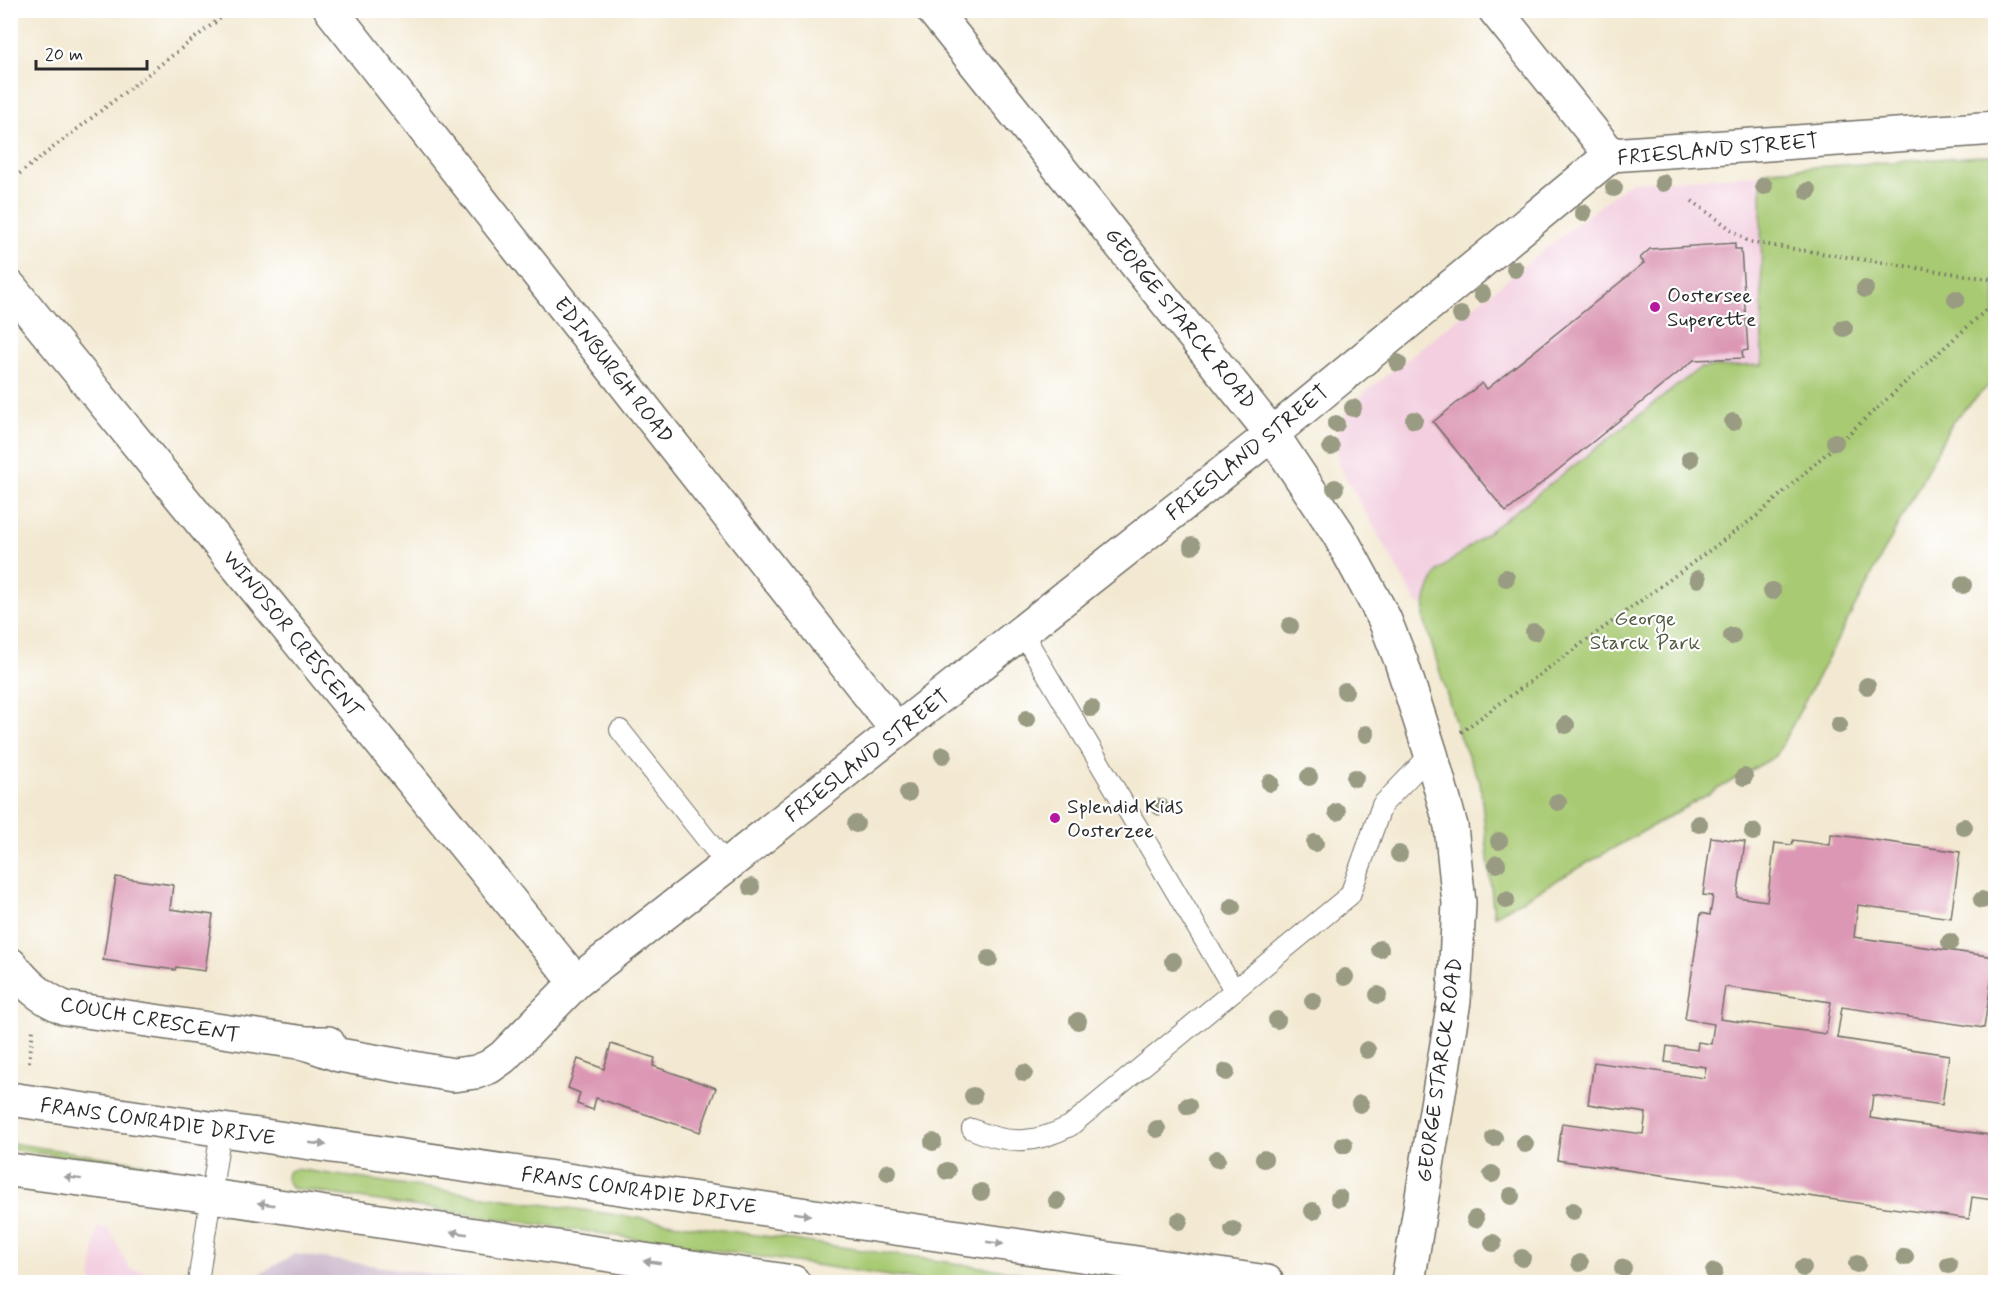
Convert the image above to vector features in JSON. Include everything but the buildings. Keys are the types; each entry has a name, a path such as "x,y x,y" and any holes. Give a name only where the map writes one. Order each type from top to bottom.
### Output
{"street":[{"name":"EDINBURGH ROAD","path":"331,10 897,730"},
{"name":"GEORGE STARCK ROAD","path":"933,10 1272,434 1338,533 1384,618 1401,661 1451,826 1459,903 1454,1001 1408,1282"},
{"path":"1495,10 1611,155"},
{"name":"FRIESLAND STREET","path":"565,993 1272,434 1611,155 1995,128"},
{"name":"WINDSOR CRESCENT","path":"10,287 565,993"},
{"name":"COUCH CRESCENT","path":"10,964 45,1000 65,1008 305,1043 344,1044 450,1058 461,1058 482,1048 565,993"},
{"name":"FRANS CONRADIE DRIVE","path":"10,1099 1268,1282"},
{"path":"10,1170 211,1196 793,1282"}],"lane":[{"path":"1022,632 1234,990"},
{"path":"620,730 727,865"},
{"path":"972,1129 999,1139 1026,1141 1045,1137 1070,1126 1350,895 1382,805 1431,754"},
{"path":"198,1282 221,1130"}],"path":[{"path":"10,181 231,10"},
{"path":"1692,201 1749,242 1995,280"},
{"path":"1431,754 1758,515 1995,301"},
{"path":"29,1062 32,1038"}],"shaded area":[{"path":"1761,175 1762,365 1700,368 1438,571 1429,587 1424,604 1418,605 1338,464 1336,438 1339,425 1353,402 1630,182"},
{"path":"97,1227 109,1229 130,1269 210,1282 91,1282"},
{"path":"295,1254 485,1282 252,1282 253,1278"}],"green space":[{"name":"George Starck Park","path":"1995,155 1995,379 1953,421 1776,756 1494,916 1480,782 1460,738 1424,619 1428,594 1438,571 1700,368 1762,365 1761,175 1769,170"},
{"path":"11,1143 143,1163 141,1168 11,1149"},
{"path":"295,1169 1085,1282 930,1282 291,1188 286,1177 289,1171"}],"place":[{"name":"Oostersee Superette","path":"1655,307"},
{"name":"Splendid Kids Oosterzee","path":"1055,818"}]}
